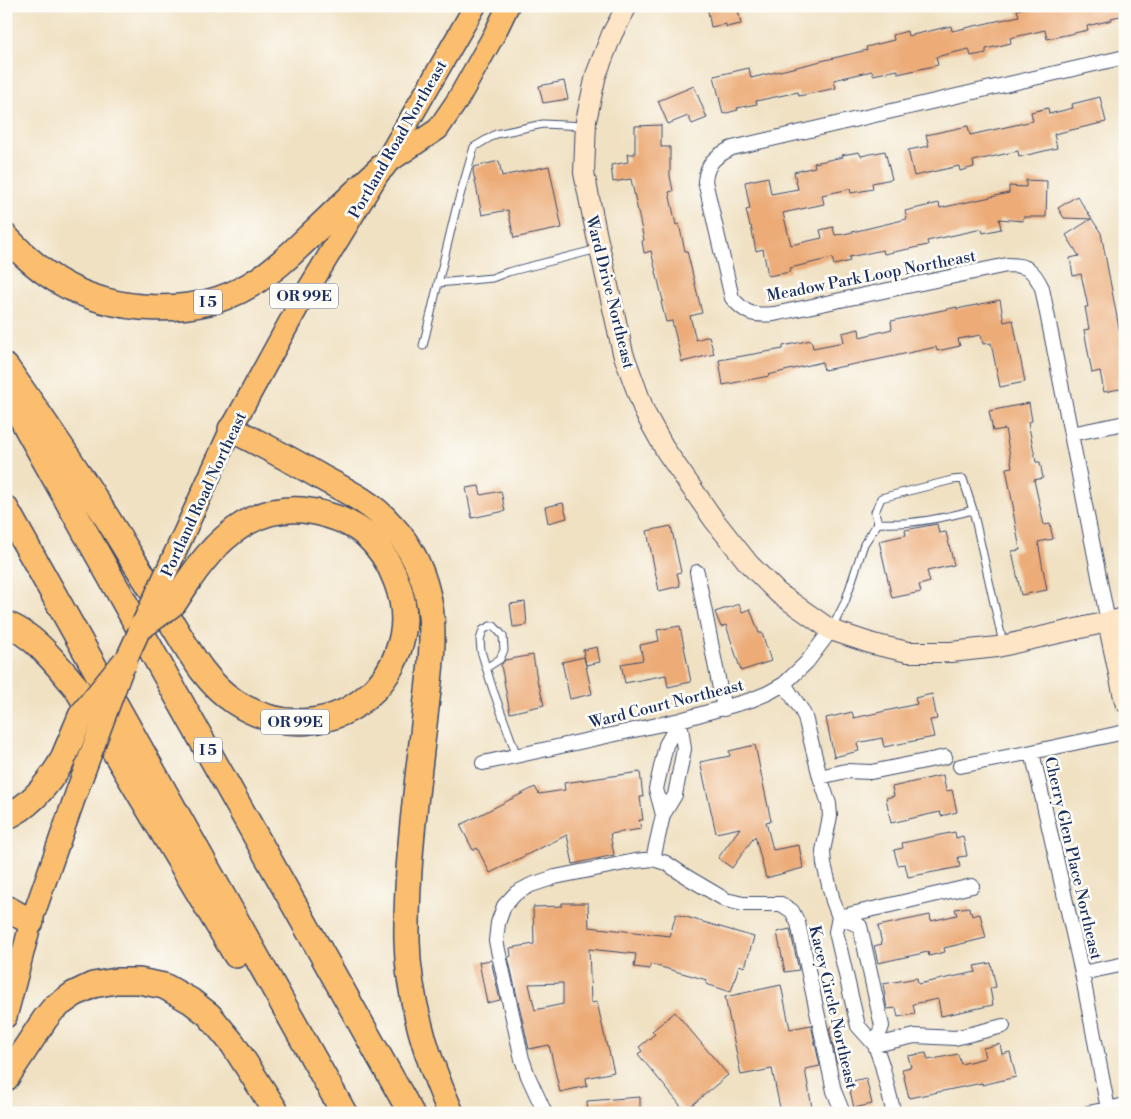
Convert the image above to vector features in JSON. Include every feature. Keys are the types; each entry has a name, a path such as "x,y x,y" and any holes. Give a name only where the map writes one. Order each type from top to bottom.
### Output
{"highway":[{"name":"I 5","path":"6,238 20,253 44,272 80,292 122,305 165,308 193,305 242,290 276,268 383,166"},
{"name":"OR 99E","path":"6,367 49,428 130,554 189,650 220,690 234,701 252,712 276,721 310,722 349,710 373,691 386,676 403,636 404,618 402,598 395,577 382,553 364,533 343,520 313,511 286,510 256,518 222,539 200,564 174,603 141,627"},
{"name":"I 5","path":"6,387 29,432 411,1113"},
{"path":"231,429 356,496 391,524 408,546 420,568 430,606 432,636 428,690 413,817 408,887 407,942 412,989 424,1041 451,1113"},
{"path":"6,509 344,1113"},
{"path":"6,624 19,629 39,646 76,687 225,935 325,1113"},
{"path":"6,817 31,801 49,780 62,761 81,716 125,662"},
{"path":"6,908 31,922"},
{"path":"6,1078 54,1008 74,994 93,985 116,981 138,981 164,986 191,1001 208,1015 233,1044 277,1113"}],"main road":[{"name":"Portland Road Northeast","path":"6,1017 31,922 125,662 231,429 301,301 383,166 475,6"},
{"path":"383,166 438,129 457,101 508,6"},
{"name":"Ward Drive Northeast","path":"626,6 612,34 596,76 586,121 584,173 599,249 623,353 645,413 666,450 714,520 749,564 778,593 831,630 873,644 908,652 952,652 1004,646 1116,620"},
{"path":"1116,620 1125,702"}],"street":[{"name":"Meadow Park Loop Northeast","path":"1116,620 1071,434 1042,288 1036,276 1021,265 1007,265 774,314 760,315 748,313 740,308 732,298 705,181 706,172 711,163 718,155 732,148 1125,57"},
{"path":"1071,434 1125,423"},
{"path":"697,572 724,709"},
{"name":"Ward Court Northeast","path":"484,763 680,720 751,700 784,684 807,662 831,630"},
{"path":"784,684 805,717 829,804 830,816 823,851 824,864 839,917 836,932 858,1026 875,1045 893,1110"},
{"path":"663,815 656,789 666,745 680,720"},
{"path":"545,1113 522,1059 496,941 498,923 504,906 516,893 531,885 555,877 653,859 663,815 675,795 684,750 680,720"},
{"name":"Cherry Glen Place Northeast","path":"960,766 1125,732"},
{"name":"Cherry Glen Place Northeast","path":"1032,752 1082,973 1108,1109"},
{"path":"820,777 846,772 871,772 945,756"},
{"name":"Kacey Circle Northeast","path":"653,859 666,863 726,900 743,904 781,904 792,911 798,923 834,1091 843,1113"},
{"path":"839,917 972,886"},
{"path":"839,917 860,926 882,1026 875,1045"},
{"name":"Cherry Glen Place Northeast","path":"1082,973 1125,964"},
{"path":"875,1045 915,1036 955,1038 1003,1026"},
{"path":"1088,1113 1125,1105"}],"lane":[{"path":"422,346 456,209 474,147 496,134 543,124 586,126"},
{"path":"438,283 492,278 508,272 599,249"},
{"path":"831,630 845,602 864,544 878,523 875,512 881,498 963,478 973,510 1004,646"},
{"path":"878,523 896,524 973,510"},
{"path":"486,668 500,659 504,650 503,636 494,626 483,630 480,640 481,651 486,668 496,698 517,756"}],"building":[{"path":"707,6 737,6 741,24 711,27"},
{"path":"1032,6 1125,6 1125,15 1087,26 1088,30 1047,39 1045,30 1010,38 1011,43 986,49 986,53 971,56 969,49 936,57 938,65 898,74 898,70 873,75 872,71 834,80 836,88 799,96 798,92 756,101 757,104 737,108 738,110 723,114 714,76 749,68 751,78 867,50 866,47 894,40 893,35 907,31 908,36 951,26 952,31 1019,16 1017,10"},
{"path":"564,81 568,99 543,103 539,86"},
{"path":"694,86 707,118 692,124 688,116 668,124 658,101"},
{"path":"1100,97 1106,122 1054,134 1057,148 1019,157 1018,151 973,161 974,167 960,171 959,166 914,176 908,150 929,146 926,135 968,126 970,135 1033,121 1031,112 1048,108 1049,114 1073,108 1072,104"},
{"path":"661,125 661,147 670,147 670,176 673,191 669,192 676,225 679,224 685,251 687,251 702,313 690,316 696,340 709,336 714,354 682,362 672,321 666,322 651,251 644,253 642,241 644,240 631,179 613,182 611,165 628,162 627,154 635,154 635,126"},
{"path":"885,151 892,179 872,183 873,189 851,193 850,189 822,195 824,204 783,213 791,245 822,238 820,230 833,227 835,235 844,234 907,219 905,211 939,203 940,208 1009,193 1009,186 1026,187 1026,180 1047,181 1046,217 1023,217 1023,221 999,219 1001,229 983,233 982,229 927,241 928,245 884,254 883,250 849,257 850,261 834,265 832,258 790,268 790,272 768,276 763,249 756,251 746,210 750,209 745,182 768,177 771,194 798,189 794,172 815,167 814,163 859,152 861,156"},
{"path":"499,161 502,176 549,166 562,228 514,238 508,210 482,215 473,171 474,167"},
{"path":"1077,196 1101,233 1123,349 1125,349 1125,388 1104,392 1100,371 1092,373 1084,330 1089,329 1085,307 1088,307 1081,274 1073,276 1070,258 1079,256 1066,235 1091,219 1064,218 1058,208"},
{"path":"1000,300 1004,322 1013,320 1025,382 1000,387 991,343 983,344 981,335 958,339 960,346 937,351 936,347 824,370 822,362 769,376 723,385 719,360 783,349 783,346 811,340 813,348 844,342 842,333 859,329 860,337 892,329 891,321"},
{"path":"1029,403 1032,421 1028,422 1036,462 1040,462 1043,478 1034,480 1044,525 1050,524 1053,539 1038,542 1047,590 1021,595 1012,551 1020,550 1006,468 1012,467 1005,429 993,431 989,411"},
{"path":"479,486 481,495 501,491 505,511 472,518 466,488"},
{"path":"563,503 567,518 548,523 545,507"},
{"path":"937,524 939,533 946,532 954,565 927,571 930,582 919,585 921,592 892,598 879,541 906,535 905,530"},
{"path":"671,526 681,572 677,573 680,586 659,591 647,531"},
{"path":"525,602 527,625 513,627 510,604"},
{"path":"739,604 742,612 750,609 759,633 762,633 771,661 741,671 726,625 721,627 715,612"},
{"path":"680,626 691,682 668,687 666,675 625,683 621,664 643,660 640,645 659,641 657,630"},
{"path":"597,647 600,662 586,665 583,650"},
{"path":"533,655 538,685 544,705 510,713 501,665 505,660"},
{"path":"584,657 592,694 570,699 562,662"},
{"path":"932,694 937,719 930,720 934,737 884,747 882,738 857,743 859,751 834,757 826,718 852,712 854,718 917,704 915,698"},
{"path":"755,745 771,821 766,822 773,850 799,845 803,868 766,878 755,836 732,868 718,858 740,828 716,833 700,762 730,756 729,751"},
{"path":"640,772 643,797 640,797 643,820 639,820 641,829 610,834 614,855 573,864 567,835 490,873 477,848 473,850 460,825 535,787 539,794 565,790 564,783"},
{"path":"943,775 946,791 952,790 957,812 941,816 940,812 891,823 886,798 894,796 892,787"},
{"path":"955,832 956,838 963,836 967,856 958,857 960,867 908,877 905,864 898,865 894,850 903,848 902,843"},
{"path":"562,903 588,903 589,927 670,936 676,914 754,937 745,967 739,965 731,992 706,984 707,980 650,964 650,969 634,967 636,954 589,949 591,1003 597,1002 614,1072 586,1078 587,1086 560,1092 549,1045 529,1049 508,957 511,956 510,948 534,944 533,907 562,906","holes":["563,983 563,1004 535,1010 529,984"]},
{"path":"969,907 972,916 980,914 986,938 944,948 945,952 929,956 928,952 878,963 874,946 882,944 878,926 930,915 931,921 957,915 955,909"},
{"path":"790,929 799,970 785,972 777,932"},
{"path":"491,960 500,1000 487,1003 479,962"},
{"path":"991,963 996,987 990,988 993,1005 941,1016 938,999 913,1004 915,1014 898,1017 896,1008 887,1009 883,984 917,978 918,984 976,972 974,966"},
{"path":"781,985 790,1029 811,1025 820,1066 805,1069 813,1113 781,1113 772,1069 741,1075 725,997"},
{"path":"675,1012 728,1075 685,1111 638,1054 642,1051 639,1047 655,1034 652,1031"},
{"path":"840,1025 848,1061 837,1063 829,1028"},
{"path":"1000,1044 1002,1054 1010,1052 1016,1077 909,1098 902,1069 911,1067 908,1056 926,1053 928,1060 958,1054 961,1064 985,1058 983,1048"},
{"path":"866,1078 872,1104 854,1108 848,1082"},
{"path":"640,1097 640,1113 588,1113 587,1101"}]}
